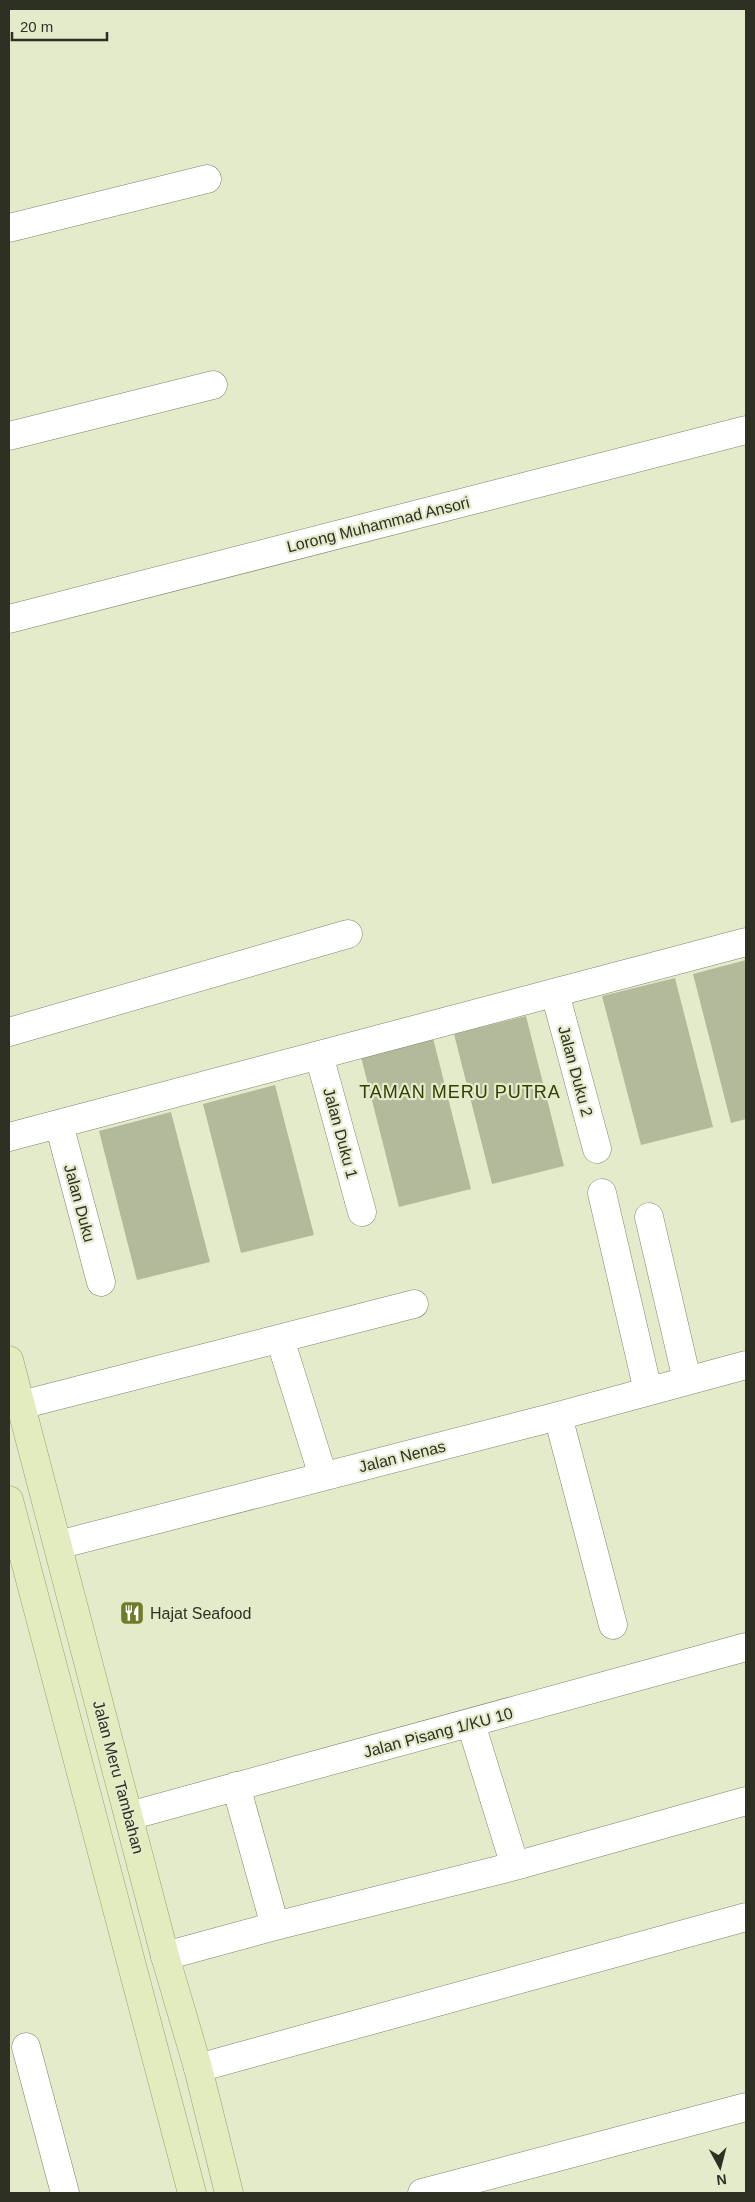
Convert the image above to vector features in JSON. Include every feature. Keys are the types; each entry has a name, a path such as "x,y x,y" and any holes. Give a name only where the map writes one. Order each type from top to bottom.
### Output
{"main road":[{"name":"Jalan Meru Tambahan","path":"9,1360 166,1956 198,2068 229,2193"},
{"path":"9,1500 192,2193"}],"street":[{"path":"9,228 207,179"},
{"path":"9,436 213,385"},
{"name":"Lorong Muhammad Ansori","path":"9,619 746,430"},
{"path":"9,1032 348,934"},
{"path":"9,1136 746,942"},
{"name":"Jalan Duku 2","path":"555,993 597,1149"},
{"name":"Jalan Duku 1","path":"319,1055 362,1212"},
{"name":"Jalan Duku","path":"59,1124 101,1282"},
{"path":"602,1193 648,1391"},
{"path":"649,1217 687,1380"},
{"path":"21,1405 414,1304"},
{"path":"280,1339 323,1476"},
{"name":"Jalan Nenas","path":"58,1545 558,1416 746,1365"},
{"path":"558,1416 613,1625"},
{"name":"Jalan Pisang 1/KU 10","path":"129,1816 471,1724 746,1647"},
{"path":"471,1724 515,1866"},
{"path":"236,1786 275,1926"},
{"path":"166,1956 275,1926 515,1866 746,1801"},
{"path":"198,2068 746,1918"},
{"path":"26,2047 65,2193"},
{"path":"422,2193 746,2107"}],"building":[{"path":"746,960 746,1119 731,1123 693,974"},
{"path":"675,978 713,1127 641,1145 602,996"},
{"path":"526,1016 564,1166 492,1184 454,1034"},
{"path":"433,1038 471,1189 399,1207 361,1057"},
{"path":"275,1085 314,1235 241,1253 203,1104"},
{"path":"171,1112 210,1262 137,1280 99,1131"}],"place":[{"name":"Hajat Seafood","path":"132,1613"}],"district":[{"name":"TAMAN MERU PUTRA","path":"460,1092"}]}
